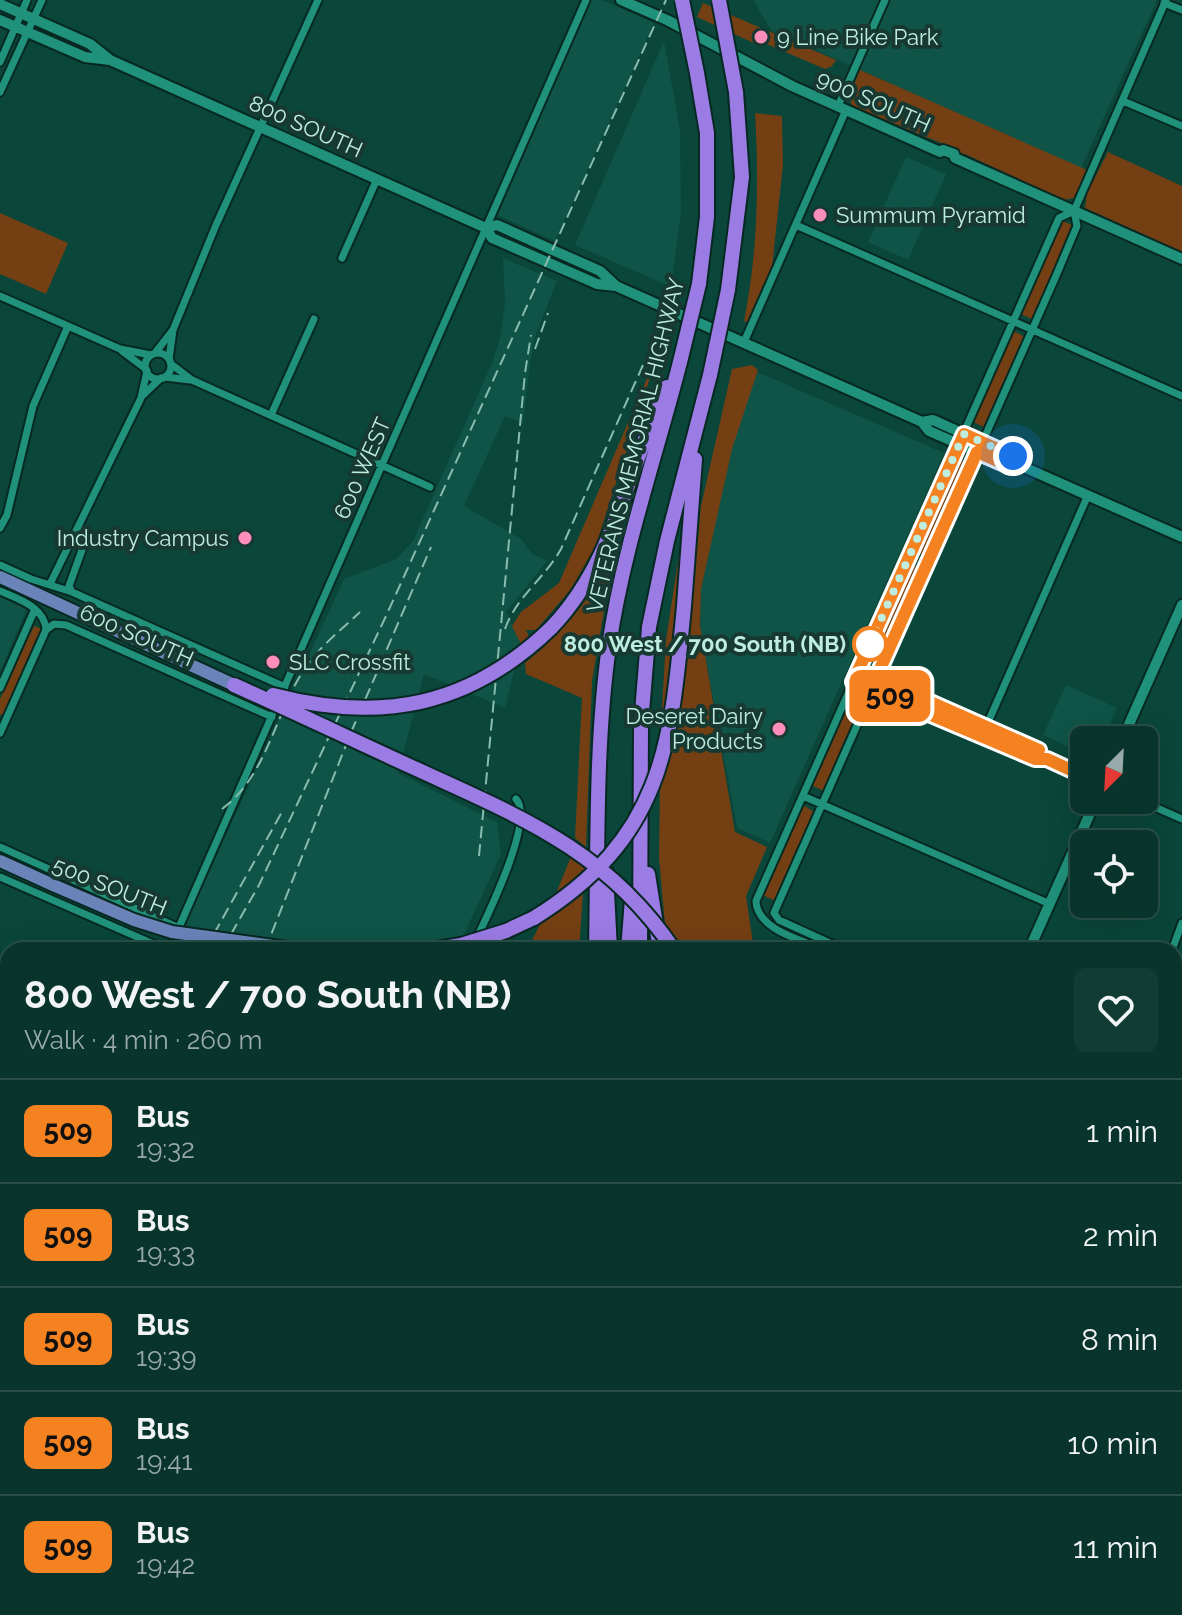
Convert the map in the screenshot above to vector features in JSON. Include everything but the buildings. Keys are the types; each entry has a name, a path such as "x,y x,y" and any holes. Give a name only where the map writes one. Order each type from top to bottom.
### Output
{"highway":[{"name":"VETERANS MEMORIAL HIGHWAY","path":"596,942 603,698 616,604 699,284 707,217 707,133 682,0"},
{"path":"640,942 642,709 649,627 663,555 710,375 728,290 742,177 736,92 719,0"},
{"path":"234,685 319,706 356,709 407,706 429,701 468,685 523,652 551,628 578,597 603,555 654,415 680,362"},
{"path":"472,942 534,918 575,891 609,857 647,800 660,768 675,701 696,426"},
{"path":"234,685 555,835 579,850 620,884 668,942"},
{"path":"601,752 610,942"},
{"path":"629,942 642,783"},
{"path":"641,830 659,942"},
{"path":"590,942 598,850"}],"main road":[{"name":"600 SOUTH","path":"0,577 234,685"},
{"name":"500 SOUTH","path":"0,861 134,920 172,932 244,942"}],"street":[{"path":"0,62 27,0"},
{"path":"0,92 42,0"},
{"path":"50,584 141,398 146,363 173,330 318,0"},
{"name":"600 WEST","path":"172,942 586,0"},
{"name":"900 SOUTH","path":"621,0 667,20 792,86 940,152 941,157 951,161 955,158 1182,259"},
{"path":"744,342 796,225 885,0"},
{"path":"827,942 779,920 774,913 1077,226 1074,211 1165,1 1182,10"},
{"name":"800 SOUTH","path":"0,4 90,44 110,60 486,228 497,225 600,271 616,286 922,422 933,420 979,447 1013,456 1019,465 1182,537"},
{"name":"800 SOUTH","path":"0,20 85,57 110,60"},
{"path":"1123,101 1182,126"},
{"path":"342,258 377,179"},
{"path":"807,942 776,928 759,916 756,901 1059,218 1074,211"},
{"path":"796,225 1182,396"},
{"path":"0,296 120,349 153,377 192,380"},
{"path":"271,415 314,319"},
{"path":"0,528 7,515 33,406 68,326"},
{"path":"141,398 163,377 170,362 173,330"},
{"path":"120,349 163,354 192,380 430,487"},
{"path":"982,736 1088,495"},
{"path":"72,592 69,586 82,550 77,530"},
{"name":"600 SOUTH","path":"0,565 72,592 285,687"},
{"path":"0,591 35,609 0,688"},
{"path":"1128,726 1182,605"},
{"name":"600 SOUTH","path":"35,609 43,617 46,630 54,624 66,625 272,717"},
{"path":"0,733 46,630"},
{"path":"859,669 1039,750 1047,759 1070,770"},
{"path":"853,682 1035,759 1047,759"},
{"path":"925,711 929,702"},
{"path":"803,796 1050,904"},
{"path":"475,942 513,856 521,808 516,799"},
{"path":"1158,808 1182,819"},
{"path":"1033,942 1090,814"},
{"name":"500 SOUTH","path":"0,847 179,928"},
{"name":"500 SOUTH","path":"0,877 150,942"},
{"path":"1175,942 1182,923"}],"shaded area":[{"path":"591,0 602,0 654,23 555,241 495,214"},
{"path":"753,0 1157,0 1081,168 771,30"},
{"name":"9 Line Bike Park","path":"703,3 836,60 825,69 764,43 756,44 697,17"},
{"path":"664,41 680,130 681,212 671,287 575,245"},
{"path":"860,70 1087,170 1074,198 1064,200 853,106 848,98"},
{"path":"755,113 782,116 783,165 772,267 747,322 744,321 756,217"},
{"path":"1108,152 1182,186 1182,252 1085,208 1087,193"},
{"path":"906,157 946,174 908,260 868,242"},
{"path":"0,213 68,243 46,294 0,274"},
{"path":"1062,221 1075,226 1034,320 1021,314"},
{"path":"503,258 557,281 536,334 523,423 505,416 464,506 521,539 532,554 547,561 506,612 521,644 505,708 424,674 398,773 497,822 501,854 461,942 177,942 344,579 396,559 413,541 492,363 500,338 505,303"},
{"path":"1013,331 1026,337 986,428 973,422"},
{"path":"658,353 596,545 571,589 536,630 526,630 529,637 521,644 512,626 521,612 559,583"},
{"path":"752,365 758,370 732,449 701,589 700,625 735,832 767,847 746,896 753,942 677,942 665,925 659,858 660,783 671,752 681,706 701,506 732,369"},
{"path":"755,371 944,453 770,843 737,828 701,632 699,590 722,477"},
{"path":"957,458 970,464 929,555 925,557 916,550"},
{"path":"681,542 685,542 668,699 660,742 666,640"},
{"path":"613,558 592,681 586,847 575,838 582,698 526,674 525,663 574,615"},
{"path":"912,565 921,573 881,664 868,658 908,567"},
{"path":"0,594 23,604 27,609 0,672"},
{"path":"34,626 40,628 42,633 5,714 0,715 0,699"},
{"path":"1066,685 1117,708 1109,726 1070,726 1070,748 1043,735"},
{"path":"852,693 865,700 824,791 811,785"},
{"path":"805,806 815,813 776,901 762,895"},
{"path":"572,854 585,863 580,942 531,942"}],"railway":[{"path":"227,942 259,885 386,616 666,0"},
{"path":"535,349 548,313"},
{"path":"479,856 531,335"},
{"path":"505,629 516,607 561,549 643,365"},
{"path":"268,942 352,730 431,547"},
{"path":"222,809 249,781 306,667 360,612"},
{"path":"209,942 283,810"}],"bus line":[{"name":"509","path":"1039,750 876,678 977,452 1009,466 1019,465 1013,456 964,434 853,682 1035,759 1047,759 1070,770"}],"place":[{"name":"9 Line Bike Park","path":"761,37"},
{"name":"Summum Pyramid","path":"820,215"},
{"name":"Industry Campus","path":"245,538"},
{"name":"800 West / 700 South (NB)","path":"870,644"},
{"name":"SLC Crossfit","path":"273,662"},
{"name":"Deseret Dairy Products","path":"779,729"}],"route":[{"path":"870,644 964,434 1013,456"}]}
